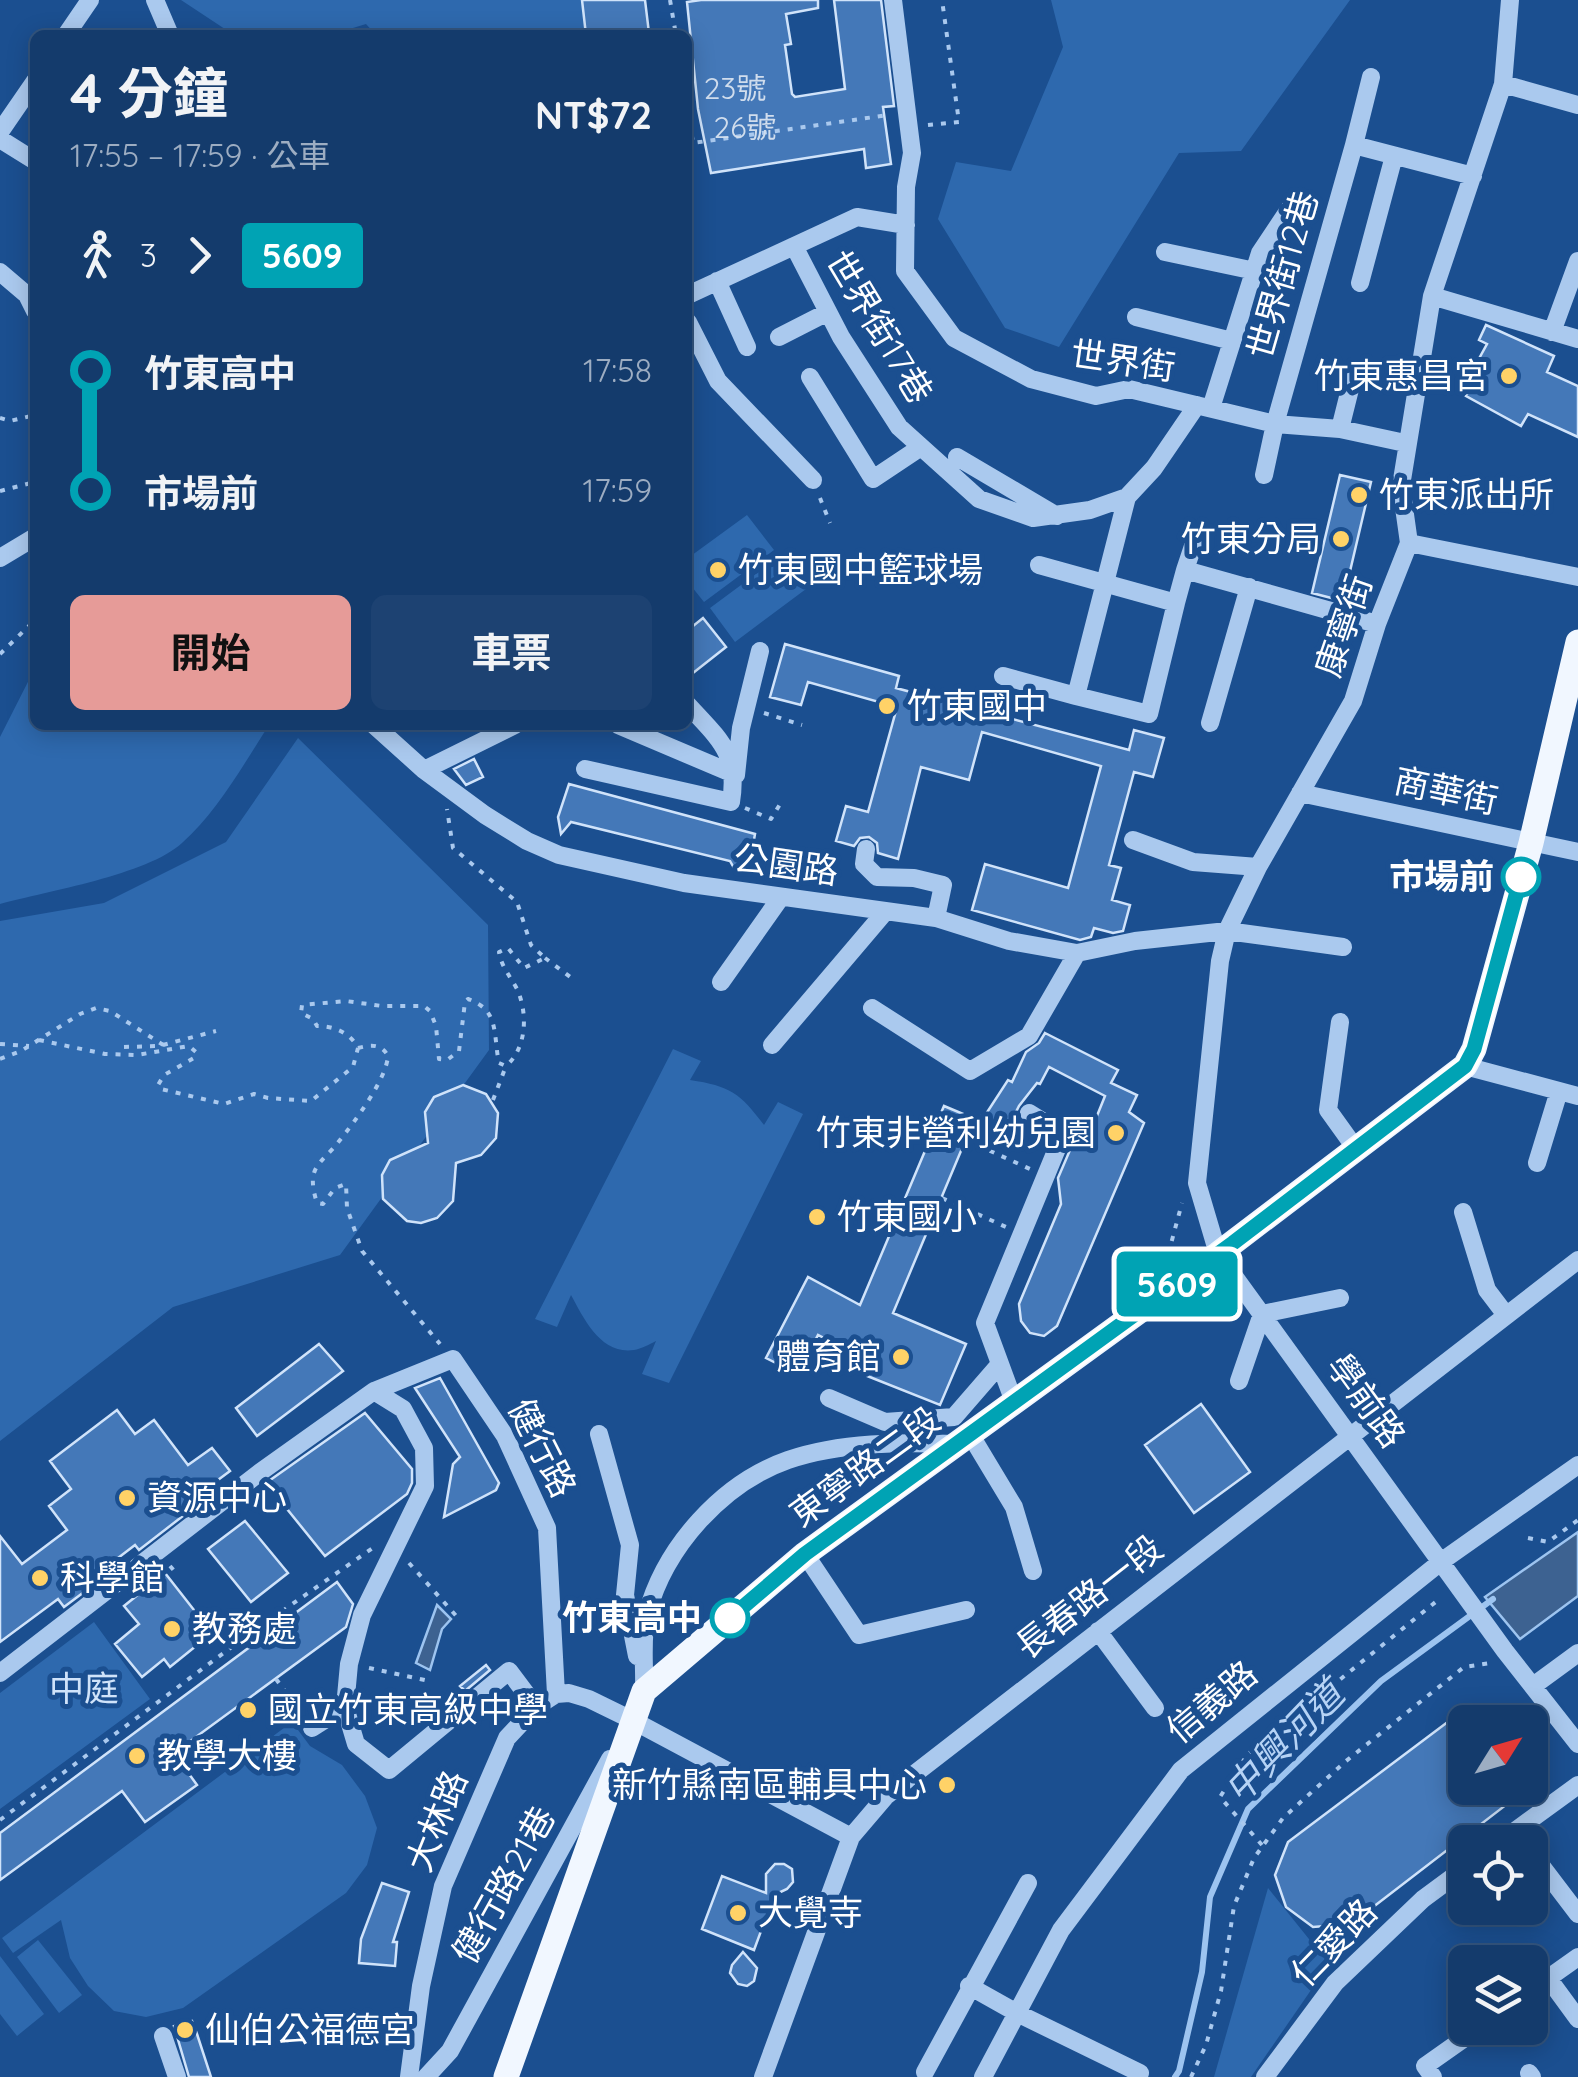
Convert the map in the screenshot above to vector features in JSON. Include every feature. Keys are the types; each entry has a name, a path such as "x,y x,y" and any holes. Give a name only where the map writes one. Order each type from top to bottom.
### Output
{"main road":[{"path":"1465,1066 1474,1049 1572,694 1578,642"},
{"name":"東寧路二段","path":"506,2077 644,1691 805,1554 1218,1254 1465,1066"}],"street":[{"path":"69,30 90,0"},
{"path":"155,0 168,30"},
{"name":"世界街","path":"893,0 912,153 906,187 905,271 954,338 1031,379 1096,396 1129,388 1276,424 1340,429 1406,443"},
{"name":"康寧街","path":"1218,1254 1197,1183 1220,961 1227,931 1258,866 1353,701 1377,624 1410,543 1401,486 1432,296 1503,84 1510,0"},
{"name":"世界街12巷","path":"1264,476 1372,77"},
{"path":"1503,84 1578,105"},
{"path":"30,89 0,136 30,157"},
{"path":"1354,144 1473,176"},
{"path":"1360,283 1394,156"},
{"path":"1076,696 1126,497 1204,406 1232,341 1260,253 1292,205"},
{"path":"692,293 857,218 906,225"},
{"name":"世界街17巷","path":"794,246 828,312 899,427 979,499 1033,518 1090,510 1126,497"},
{"path":"1165,252 1255,271"},
{"path":"1552,332 1578,261"},
{"path":"0,272 30,301"},
{"path":"718,281 747,348"},
{"path":"1432,296 1578,338"},
{"path":"780,337 828,312"},
{"path":"1136,316 1232,341"},
{"path":"692,330 718,381 813,480"},
{"path":"1340,429 1354,373"},
{"path":"810,377 873,479 921,447"},
{"path":"957,457 1058,516"},
{"path":"1003,676 1150,714 1196,537"},
{"path":"0,558 30,540"},
{"path":"1410,543 1578,577"},
{"path":"1039,565 1176,603"},
{"path":"1185,570 1377,624"},
{"path":"1210,723 1249,586"},
{"path":"585,769 731,802 760,651"},
{"path":"692,709 722,742 736,775"},
{"name":"公園路","path":"380,730 454,792 526,842 559,855 684,883 936,918 1009,941 1077,953 1135,941 1227,931 1343,947"},
{"path":"424,770 505,730"},
{"path":"630,730 736,775"},
{"name":"商華街","path":"1300,794 1578,852"},
{"path":"1132,840 1194,862 1258,866"},
{"path":"866,850 864,864 877,878 914,878 943,885 936,918"},
{"path":"721,982 780,897"},
{"path":"772,1045 885,912"},
{"path":"872,1008 970,1071 1029,1036 1077,953"},
{"path":"1340,1022 1328,1110 1356,1149"},
{"path":"1465,1066 1578,1096"},
{"path":"1537,1164 1559,1091"},
{"path":"1014,1402 985,1323 1063,1134 1030,1112"},
{"path":"1463,1212 1487,1290 1506,1315"},
{"name":"學前路","path":"1218,1254 1505,1651"},
{"name":"長春路一段","path":"763,2077 851,1837 886,1796 1578,1260"},
{"path":"1239,1381 1262,1314 1340,1298"},
{"path":"0,1673 259,1473 374,1392 453,1360"},
{"name":"健行路","path":"453,1360 506,1436 547,1528 556,1694"},
{"path":"829,1398 885,1422 954,1417 1000,1364"},
{"path":"374,1392 403,1409 424,1448 425,1486 362,1615 349,1664 344,1707 356,1744 389,1770 508,1671 536,1707"},
{"path":"599,1434 630,1545 625,1595 644,1691"},
{"path":"644,1691 646,1618 658,1582 692,1527 737,1488 787,1460 894,1442 963,1439 1014,1507 1033,1570"},
{"name":"信義路","path":"983,2077 1061,1930 1181,1770 1442,1561 1578,1464"},
{"path":"805,1554 859,1635 966,1610"},
{"path":"1098,1631 1155,1708"},
{"path":"1505,1651 1578,1744"},
{"path":"1533,1686 1578,1653"},
{"path":"556,1694 589,1699 851,1837"},
{"name":"大林路","path":"409,2077 421,1986 443,1886 507,1738 536,1707 556,1694"},
{"path":"312,1728 344,1707"},
{"name":"健行路21巷","path":"426,2077 450,2051 632,1720"},
{"path":"1530,1825 1578,1785"},
{"path":"1548,1875 1578,1914"},
{"name":"仁愛路","path":"1265,2077 1335,1983 1423,1899 1448,1881"},
{"path":"925,2072 1028,1883"},
{"path":"1578,1957 1548,1978 1578,2018"},
{"path":"970,1986 1140,2073"},
{"path":"163,2036 177,2077"},
{"path":"1429,2072 1460,2045"}],"path":[{"path":"670,0 675,30"},
{"path":"692,136 693,143 909,119 959,122 942,0"},
{"path":"0,418 10,421 30,416"},
{"path":"813,480 830,523"},
{"path":"0,491 30,483"},
{"path":"0,654 30,625"},
{"path":"746,708 802,725"},
{"path":"454,792 446,809 453,848 518,902 532,945 573,978"},
{"path":"731,802 772,820 782,801"},
{"path":"493,1100 506,1066 518,1051 524,1019 518,992 499,952 508,948 524,968 545,958"},
{"path":"124,1048 189,1046 196,1052 186,1064 164,1075 159,1087 188,1098 224,1104 254,1094 311,1101 353,1067 358,1048 334,1026 316,1026 313,1019 302,1013 302,1005 346,1001 424,1006 436,1026 438,1057 447,1060 458,1051 464,1002 474,1000 495,1021 497,1056 506,1066"},
{"path":"0,1059 80,1014 103,1008 166,1046"},
{"path":"39,1040 105,1054 137,1055 216,1031"},
{"path":"0,1044 29,1046"},
{"path":"358,1048 382,1048 388,1056 387,1066 370,1098 317,1164 315,1197 322,1204 335,1188 346,1184 352,1232 362,1252 453,1360"},
{"path":"966,1140 1045,1176"},
{"path":"1162,1274 1184,1194"},
{"path":"942,1198 1021,1233"},
{"path":"1528,1538 1548,1542 1578,1520"},
{"path":"0,1820 374,1544 394,1546 459,1619"},
{"path":"1263,1846 1220,1797 1248,1755 1438,1600"},
{"path":"234,1622 252,1645"},
{"path":"1191,2077 1206,2045 1221,1991 1234,1906 1263,1846 1283,1818 1360,1749 1464,1666 1488,1664 1505,1651"},
{"path":"349,1664 429,1681"},
{"path":"276,1679 312,1728"}],"green space":[{"path":"181,0 590,0 588,30 371,30 366,24 346,30 226,30"},
{"path":"1051,0 1350,0 1241,151 1179,153 1059,347 1005,328 938,219 956,162 1011,171 1063,47"},
{"name":"竹東國中籃球場","path":"747,515 774,550 704,602 692,587 692,555"},
{"name":"竹東國中籃球場","path":"780,556 806,589 735,642 710,608"},
{"path":"30,678 30,730 266,730 207,817 166,854 121,873 0,904 0,737"},
{"path":"298,738 488,925 489,1050 340,1255 173,1307 0,1441 0,921 104,903 226,842"},
{"path":"673,1049 701,1061 690,1080 733,1093 764,1125 778,1102 803,1114 669,1383 642,1374 656,1341 634,1350 612,1347 595,1333 571,1295 557,1327 535,1319"},
{"name":"中庭","path":"94,1622 150,1699 0,1809 0,1693"},
{"path":"292,1722 310,1746 342,1765 365,1796 377,1828 367,1865 346,1893 183,2008 146,2017 114,2011 88,1986 70,1958 61,1920 13,1953 2,1938"},
{"path":"1268,1888 1329,1964 1251,2077 1214,2077"},
{"path":"38,1940 82,1995 59,2013 17,1957"},
{"path":"0,1956 44,2014 17,2036 0,2014"}],"shaded area":[{"path":"1578,1532 1578,1596 1520,1639 1485,1597"},
{"path":"437,1605 451,1619 442,1629 430,1670 416,1663"}],"building":[{"path":"582,0 645,0 649,30 585,30"},
{"path":"818,0 818,8 786,14 791,44 785,45 795,97 845,89 834,0 881,0 894,106 883,107 891,164 866,168 864,149 711,173 698,109 687,2"},
{"path":"1486,325 1554,356 1547,372 1578,386 1578,437 1528,414 1521,426 1466,396 1476,378 1470,375 1487,344 1479,340"},
{"name":"竹東分局","path":"1340,475 1371,482 1343,601 1312,593"},
{"path":"703,618 726,647 692,674 692,627"},
{"path":"785,644 899,676 896,688 1129,750 1134,730 1164,738 1153,777 1134,772 1109,865 1121,868 1112,900 1130,905 1123,931 1113,933 1094,928 1091,937 1080,940 972,910 985,864 1068,888 1101,766 982,732 969,780 921,767 898,859 878,853 877,843 869,837 860,838 854,846 836,841 846,806 868,812 897,707 808,682 801,705 770,697"},
{"path":"474,759 483,777 466,785 454,769"},
{"path":"569,784 755,834 750,863 742,870 734,868 730,861 571,822 561,834 558,817"},
{"path":"1045,1033 1118,1070 1111,1083 1137,1095 1129,1112 1144,1123 1057,1326 1044,1336 1030,1333 1021,1321 1019,1304 1061,1204 1058,1178 1070,1150 1088,1138 1105,1096 1049,1067 1040,1084 1019,1106 1008,1128 971,1127 893,1313 966,1344 940,1405 837,1364 845,1349 818,1335 798,1374 766,1358 808,1277 860,1305 944,1106 975,1119 986,1114 1008,1080 1012,1082 1026,1052"},
{"path":"463,1085 486,1094 498,1113 496,1138 481,1155 456,1163 453,1201 437,1218 421,1223 407,1221 383,1199 382,1175 390,1160 428,1143 425,1112 434,1097"},
{"path":"319,1344 343,1371 257,1436 236,1408"},
{"path":"440,1378 499,1483 496,1490 444,1517 453,1464 460,1457 415,1388"},
{"path":"1201,1404 1250,1472 1194,1513 1145,1445"},
{"name":"資源中心","path":"117,1410 135,1434 154,1420 188,1465 212,1448 230,1471 183,1506 188,1512 139,1550 135,1545 84,1584 88,1589 64,1607 58,1599 0,1642 0,1536 22,1564 67,1530 49,1506 71,1489 50,1461"},
{"path":"365,1413 412,1469 412,1483 407,1494 325,1556 266,1483"},
{"path":"245,1521 288,1573 251,1602 208,1549"},
{"name":"教務處","path":"165,1573 212,1633 170,1667 164,1659 142,1677 115,1644 139,1624 124,1606"},
{"name":"教學大樓","path":"337,1582 353,1604 346,1627 174,1753 197,1785 145,1822 122,1791 0,1880 0,1833"},
{"path":"486,1665 490,1670 465,1691 460,1686"},
{"path":"1448,1722 1448,1805 1506,1805 1480,1825 1448,1825 1448,1849 1351,1924 1313,1927 1286,1907 1275,1875 1288,1842"},
{"name":"大覺寺","path":"775,1864 792,1869 793,1882 772,1896 754,1950 702,1929 722,1876 766,1893 766,1874"},
{"path":"382,1883 409,1892 393,1942 397,1942 395,1966 359,1963 361,1939"},
{"path":"743,1952 757,1968 754,1981 747,1986 738,1984 730,1973"},
{"path":"192,2021 211,2077 189,2077 174,2026"}],"waterway":[{"name":"中興河道","path":"1175,2077 1202,1972 1210,1897 1248,1809 1381,1681 1493,1599"}],"bus line":[{"name":"5609","path":"730,1618 805,1554 1233,1243 1465,1066 1474,1049 1521,877"}],"place":[{"name":"竹東惠昌宮","path":"1509,376"},
{"name":"竹東派出所","path":"1359,495"},
{"name":"竹東分局","path":"1341,539"},
{"name":"竹東國中籃球場","path":"718,570"},
{"name":"竹東國中","path":"887,706"},
{"name":"市場前","path":"1521,877"},
{"name":"竹東非營利幼兒園","path":"1116,1133"},
{"name":"竹東國小","path":"817,1217"},
{"name":"體育館","path":"901,1357"},
{"name":"資源中心","path":"127,1498"},
{"name":"科學館","path":"40,1578"},
{"name":"竹東高中","path":"730,1618"},
{"name":"教務處","path":"172,1629"},
{"name":"國立竹東高級中學","path":"248,1710"},
{"name":"教學大樓","path":"137,1756"},
{"name":"新竹縣南區輔具中心","path":"947,1785"},
{"name":"大覺寺","path":"738,1913"},
{"name":"仙伯公福德宮","path":"185,2030"}]}
